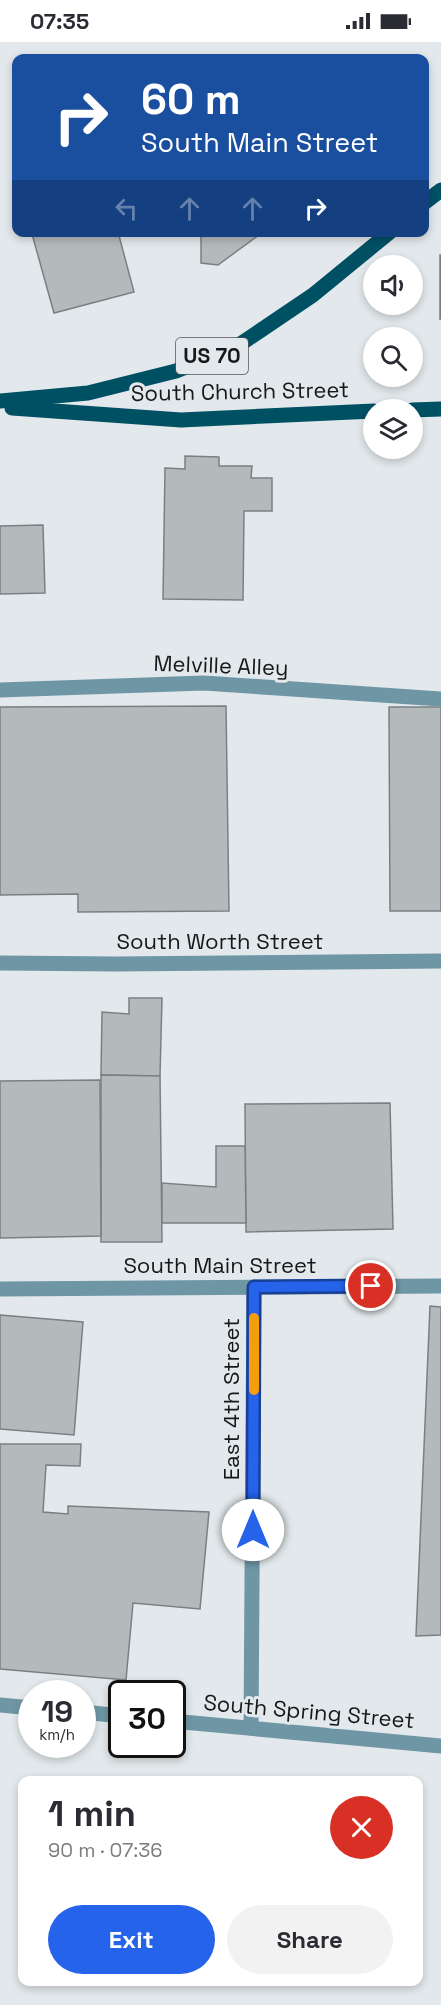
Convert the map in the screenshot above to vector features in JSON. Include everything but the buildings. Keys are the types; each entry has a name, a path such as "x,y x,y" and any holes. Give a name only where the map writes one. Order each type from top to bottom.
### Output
{"main road":[{"path":"429,199 441,190"},
{"name":"US 70","path":"0,401 88,393 176,371 236,347 313,295 384,237"},
{"name":"South Church Street","path":"0,407 181,420 363,412"},
{"path":"423,410 441,409"}],"street":[{"name":"Melville Alley","path":"0,690 204,683 441,699"},
{"name":"South Worth Street","path":"0,963 441,961"},
{"name":"South Main Street","path":"0,1289 441,1286"},
{"name":"East 4th Street","path":"251,1728 254,1287"},
{"path":"0,1705 18,1707"},
{"name":"South Spring Street","path":"186,1722 441,1746"}],"slow traffic":[{"path":"254,1318 254,1390"}],"route":[{"path":"253,1530 254,1287 371,1286"}]}
